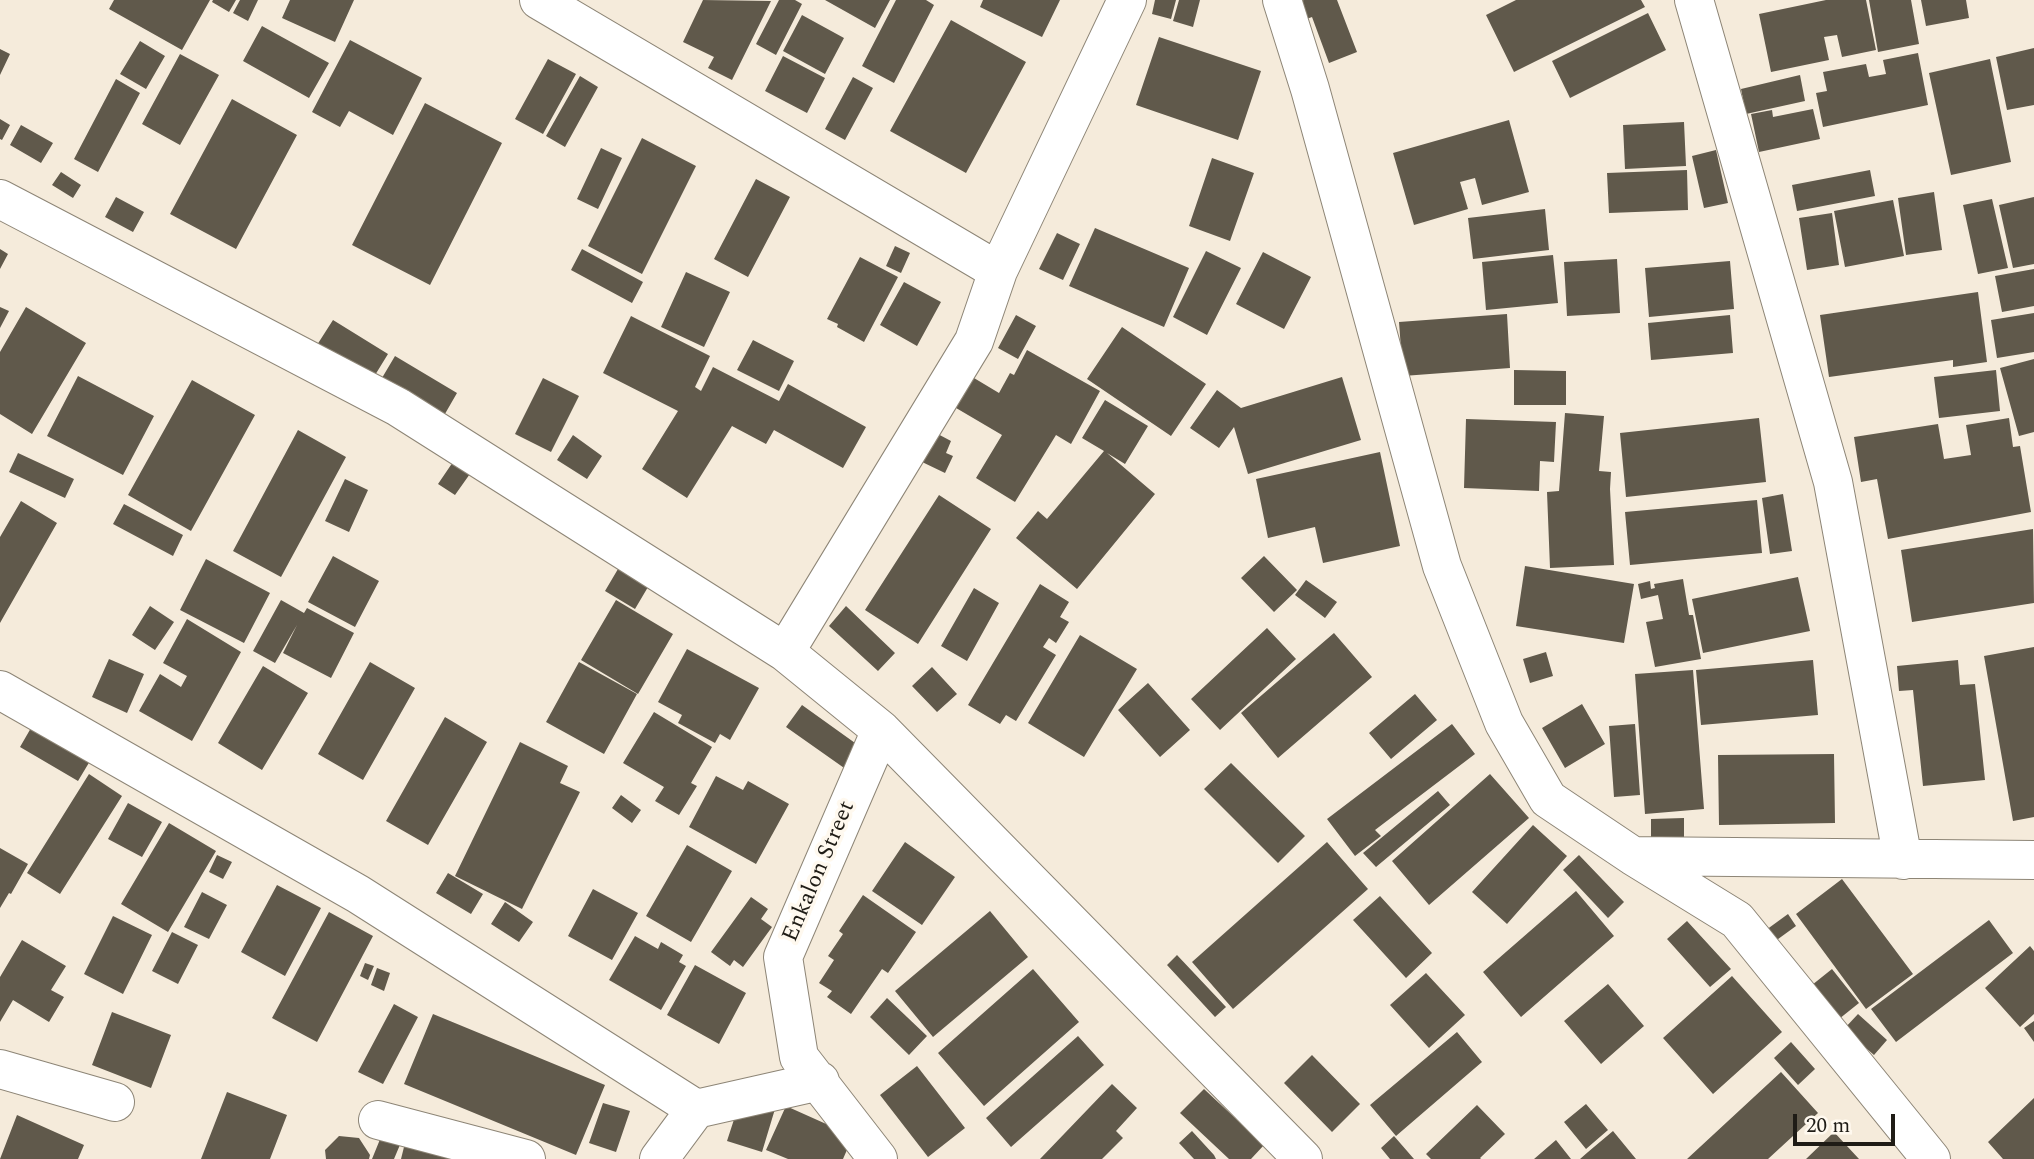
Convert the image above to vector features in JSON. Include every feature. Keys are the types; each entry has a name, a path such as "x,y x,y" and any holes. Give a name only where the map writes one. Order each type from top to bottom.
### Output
{"street":[{"path":"539,0 998,271"},
{"path":"785,653 974,341 998,271 1127,0"},
{"path":"1282,0 1310,89 1442,566 1504,723 1548,799 1633,856 1737,920 1931,1159"},
{"path":"1694,0 1833,482 1903,860"},
{"path":"0,199 398,407 785,653 881,730 1303,1159"},
{"path":"0,690 358,894 696,1109"},
{"name":"Enkalon Street","path":"878,1159 799,1057 783,957 881,730"},
{"path":"1633,856 2034,860"},
{"path":"0,1069 115,1102"},
{"path":"659,1159 696,1109 820,1081"},
{"path":"378,1120 526,1159"}],"building":[{"path":"114,0 210,0 182,50 109,9"},
{"path":"236,0 229,12 212,2"},
{"path":"240,0 258,0 248,21 233,13"},
{"path":"290,0 354,0 335,42 282,18"},
{"path":"703,0 771,1 732,80 708,68 714,57 683,42"},
{"path":"779,0 795,0 802,4 776,55 756,44"},
{"path":"825,0 890,0 875,28"},
{"path":"896,0 926,0 934,5 894,83 862,66"},
{"path":"983,0 1060,0 1042,37 980,7"},
{"path":"1155,0 1176,0 1171,19 1152,14"},
{"path":"1179,0 1200,0 1193,27 1173,21"},
{"path":"1337,0 1357,52 1329,63 1312,17 1304,20 1297,2"},
{"path":"1516,0 1641,0 1645,7 1514,72 1486,15"},
{"path":"1826,0 1866,0 1876,50 1842,57 1837,35 1824,37 1829,60 1771,72 1759,14"},
{"path":"1869,0 1911,0 1919,44 1878,52"},
{"path":"1921,0 1966,0 1969,18 1926,26"},
{"path":"1648,13 1666,50 1570,98 1552,61"},
{"path":"802,15 844,38 825,74 783,51"},
{"path":"951,20 1026,62 966,173 890,131"},
{"path":"262,26 329,63 309,98 243,61"},
{"path":"1159,37 1261,71 1238,140 1136,105"},
{"path":"350,40 422,78 393,135 349,111 340,127 312,112"},
{"path":"140,41 165,56 146,89 120,74"},
{"path":"2034,48 2034,105 2007,110 1996,57"},
{"path":"0,49 10,54 0,75"},
{"path":"1918,53 1928,105 1823,127 1816,93 1827,91 1823,72 1866,64 1869,77 1886,74 1883,60"},
{"path":"180,54 219,75 180,145 142,124"},
{"path":"783,56 825,78 807,113 765,91"},
{"path":"548,59 576,74 543,134 515,119"},
{"path":"1990,59 2011,162 1951,175 1929,73"},
{"path":"1800,75 1805,101 1746,114 1741,89"},
{"path":"580,76 598,87 565,147 546,136"},
{"path":"853,77 873,88 845,140 825,129"},
{"path":"116,79 140,93 98,172 74,159"},
{"path":"232,99 297,135 236,249 170,214"},
{"path":"425,103 502,143 430,285 352,245"},
{"path":"1813,109 1820,139 1759,152 1751,114 1772,110 1773,117"},
{"path":"0,119 10,125 2,140 0,139"},
{"path":"1509,120 1529,192 1482,205 1475,178 1460,182 1468,209 1414,225 1393,153"},
{"path":"1684,122 1686,166 1625,169 1623,125"},
{"path":"21,125 53,143 41,163 10,145"},
{"path":"642,138 696,166 642,274 588,246"},
{"path":"601,148 622,158 598,209 577,199"},
{"path":"1716,150 1728,203 1704,208 1692,156"},
{"path":"1212,158 1254,173 1230,241 1189,226"},
{"path":"1687,170 1688,210 1609,213 1607,173"},
{"path":"1870,170 1875,196 1797,211 1792,185"},
{"path":"61,172 81,185 73,198 52,185"},
{"path":"756,179 790,197 748,277 714,259"},
{"path":"1934,192 1942,250 1906,255 1898,198"},
{"path":"116,197 144,212 133,232 105,217"},
{"path":"2034,197 2034,264 2013,268 1999,205"},
{"path":"1992,199 2008,268 1978,274 1963,205"},
{"path":"1893,200 1904,256 1845,267 1834,211"},
{"path":"1545,209 1549,250 1473,259 1468,218"},
{"path":"1832,213 1839,265 1807,270 1799,218"},
{"path":"1095,228 1189,268 1164,327 1069,286"},
{"path":"1057,233 1080,244 1063,280 1039,269"},
{"path":"895,246 910,253 901,273 886,266"},
{"path":"0,249 8,254 0,269"},
{"path":"582,249 643,282 632,303 571,270"},
{"path":"1206,251 1241,268 1207,335 1173,317"},
{"path":"1263,252 1311,277 1284,329 1236,304"},
{"path":"1553,255 1558,303 1486,310 1482,262"},
{"path":"860,257 898,277 864,342 827,319"},
{"path":"1617,259 1620,313 1567,316 1564,262"},
{"path":"1730,261 1734,309 1649,317 1645,268"},
{"path":"2034,269 2034,306 2002,312 1995,276"},
{"path":"686,272 730,292 704,347 661,327"},
{"path":"904,282 941,302 917,346 880,325"},
{"path":"1978,292 1987,362 1953,367 1953,360 1829,377 1820,315"},
{"path":"0,307 9,311 0,328"},
{"path":"26,307 86,343 32,434 0,414 0,352"},
{"path":"2034,313 2034,352 1997,358 1991,320"},
{"path":"1507,314 1510,368 1403,376 1399,322"},
{"path":"1016,315 1036,326 1018,359 998,348"},
{"path":"1730,315 1733,353 1651,360 1648,323"},
{"path":"631,316 710,356 695,387 701,391 713,367 779,401 788,384 866,427 843,468 774,430 766,444 732,426 687,498 642,469 678,411 603,373"},
{"path":"333,320 388,354 372,380 317,345"},
{"path":"1122,327 1206,384 1171,436 1087,379"},
{"path":"753,340 794,361 779,391 737,370"},
{"path":"1027,350 1100,391 1071,444 1056,435 1015,502 976,478 1002,435 951,405 969,375 999,393 1010,373 1014,375"},
{"path":"395,356 457,393 442,419 379,383"},
{"path":"2034,359 2034,432 2019,436 2000,368"},
{"path":"1514,370 1566,371 1566,405 1514,405"},
{"path":"1996,370 2000,411 1939,418 1934,377"},
{"path":"78,376 154,416 123,475 47,436"},
{"path":"1342,377 1361,440 1248,474 1234,427 1219,448 1190,428 1217,390 1241,408"},
{"path":"543,378 579,396 551,452 515,434"},
{"path":"192,380 255,415 191,531 128,495"},
{"path":"1105,400 1148,426 1125,464 1107,453 1155,494 1077,589 1016,538 1038,511 1047,519 1104,451 1082,438"},
{"path":"1565,413 1604,416 1599,471 1611,472 1614,565 1550,568 1547,492 1559,491"},
{"path":"1759,418 1766,482 1626,497 1620,433"},
{"path":"2009,418 2013,447 2020,446 2031,512 1888,539 1877,479 1861,482 1854,437 1938,424 1944,459 1971,455 1966,425"},
{"path":"1466,419 1556,422 1554,462 1540,461 1539,491 1464,488"},
{"path":"298,430 346,457 281,577 233,551"},
{"path":"934,432 951,441 946,453 953,456 945,473 920,461"},
{"path":"573,435 602,456 587,479 557,460"},
{"path":"1380,452 1400,546 1323,563 1315,527 1268,538 1256,479"},
{"path":"18,453 74,479 65,498 9,472"},
{"path":"455,459 472,471 455,495 438,484"},
{"path":"345,479 368,490 349,532 325,521"},
{"path":"1783,494 1792,551 1770,554 1762,498"},
{"path":"939,495 991,529 918,644 865,610"},
{"path":"1757,500 1762,553 1630,565 1625,512"},
{"path":"21,501 57,523 0,623 0,537"},
{"path":"124,504 183,535 173,556 113,524"},
{"path":"2033,529 2034,603 1912,622 1901,550"},
{"path":"333,556 379,581 355,627 308,602"},
{"path":"1264,556 1297,590 1274,612 1241,578"},
{"path":"206,559 270,593 244,643 180,610"},
{"path":"1525,566 1634,584 1624,643 1516,626"},
{"path":"618,569 648,587 635,609 605,591"},
{"path":"1798,577 1810,631 1703,653 1692,599"},
{"path":"1683,579 1701,659 1655,667 1646,622 1663,619 1658,595 1641,599 1638,584 1650,581 1651,589 1655,588 1654,584"},
{"path":"1306,580 1337,602 1325,618 1295,595"},
{"path":"1040,584 1069,602 1060,617 1069,622 1056,643 1049,638 1043,647 1056,655 1016,721 1006,715 1000,724 968,705"},
{"path":"974,588 999,603 967,661 941,646"},
{"path":"281,600 304,613 307,608 354,633 331,678 283,653 297,625 275,663 253,651"},
{"path":"616,600 673,634 638,694 581,660"},
{"path":"150,606 174,622 155,650 132,635"},
{"path":"846,606 895,653 878,671 829,626"},
{"path":"187,619 241,652 192,741 139,711 160,674 181,687 187,676 163,663"},
{"path":"1267,628 1296,659 1220,730 1191,699"},
{"path":"1334,633 1372,677 1278,758 1241,713"},
{"path":"1080,635 1137,669 1084,757 1028,723"},
{"path":"2034,647 2034,817 2013,821 1984,656"},
{"path":"687,649 759,688 730,740 720,734 715,743 678,723 682,715 658,702"},
{"path":"1546,652 1553,676 1530,683 1523,659"},
{"path":"109,659 144,674 127,713 92,697"},
{"path":"1813,660 1818,715 1701,725 1696,670"},
{"path":"1958,660 1960,685 1975,684 1985,780 1923,786 1913,690 1899,691 1897,666"},
{"path":"370,662 415,688 363,780 318,754"},
{"path":"579,662 637,694 604,754 546,722"},
{"path":"263,666 308,693 262,770 218,743"},
{"path":"932,667 957,694 937,712 912,686"},
{"path":"1693,670 1704,809 1645,814 1635,674"},
{"path":"1148,683 1190,730 1160,757 1118,710"},
{"path":"1415,694 1437,720 1391,759 1369,733"},
{"path":"1582,704 1605,744 1565,768 1542,728"},
{"path":"802,705 862,748 847,770 786,727"},
{"path":"654,712 712,747 691,783 697,786 679,815 655,801 664,787 623,763"},
{"path":"445,717 487,742 428,845 386,821"},
{"path":"35,721 93,756 78,781 20,747"},
{"path":"1452,724 1475,754 1375,830 1381,836 1355,856 1327,819"},
{"path":"1635,724 1640,795 1614,797 1609,726"},
{"path":"520,742 568,766 560,783 580,792 522,909 455,876"},
{"path":"1834,754 1835,823 1719,825 1718,755"},
{"path":"1231,763 1305,836 1278,863 1204,789"},
{"path":"89,774 122,796 60,894 27,873"},
{"path":"1490,774 1529,818 1429,905 1392,861"},
{"path":"716,776 743,790 748,781 789,804 756,864 689,827"},
{"path":"1438,791 1450,805 1376,867 1363,853"},
{"path":"621,795 641,810 632,823 612,808"},
{"path":"128,803 162,822 142,857 108,839"},
{"path":"1684,818 1684,839 1651,839 1651,819"},
{"path":"169,823 216,851 168,932 121,904"},
{"path":"1533,825 1567,856 1507,924 1472,892"},
{"path":"905,842 955,877 922,925 872,891"},
{"path":"1327,842 1368,889 1233,1009 1192,962"},
{"path":"687,845 732,871 691,942 646,916"},
{"path":"0,848 28,864 0,908"},
{"path":"217,855 232,862 223,879 209,872"},
{"path":"1579,855 1624,902 1608,918 1563,870"},
{"path":"448,873 483,894 471,914 436,893"},
{"path":"1842,879 1913,974 1866,1009 1796,914"},
{"path":"277,885 321,908 285,976 241,952"},
{"path":"593,889 638,913 612,960 568,936"},
{"path":"1576,891 1614,936 1521,1017 1483,972"},
{"path":"202,892 227,905 209,939 184,927"},
{"path":"863,895 916,932 888,973 882,969 851,1014 827,997 832,991 819,983 834,960 828,956 843,934 839,931"},
{"path":"1380,896 1432,953 1406,978 1353,920"},
{"path":"751,897 768,909 761,919 772,927 743,967 734,960 730,966 711,952"},
{"path":"505,902 533,922 519,942 491,924"},
{"path":"990,911 1028,957 933,1037 895,991"},
{"path":"329,912 373,936 317,1042 272,1018"},
{"path":"1788,914 1796,926 1774,942 1766,930"},
{"path":"113,916 152,935 123,994 84,974"},
{"path":"1989,920 2013,953 1896,1042 1871,1009"},
{"path":"1687,921 1731,969 1710,987 1667,939"},
{"path":"172,932 198,945 178,984 152,971"},
{"path":"635,936 658,949 661,942 683,955 679,962 686,966 661,1010 609,980"},
{"path":"22,940 66,966 51,990 64,997 49,1022 13,1000 0,1022 0,977"},
{"path":"2030,946 2034,951 2034,1014 2020,1027 1985,988"},
{"path":"1177,955 1226,1007 1215,1017 1167,965"},
{"path":"365,963 374,966 368,980 360,976"},
{"path":"695,965 746,993 719,1044 667,1015"},
{"path":"377,968 390,973 384,991 371,985"},
{"path":"1033,969 1079,1022 984,1106 938,1053"},
{"path":"1832,969 1859,1003 1839,1019 1812,985"},
{"path":"1426,973 1465,1015 1429,1048 1390,1005"},
{"path":"1732,976 1782,1032 1713,1094 1663,1038"},
{"path":"1608,984 1644,1026 1601,1064 1564,1021"},
{"path":"887,998 927,1036 909,1055 870,1017"},
{"path":"394,1004 418,1017 383,1084 358,1072"},
{"path":"112,1012 171,1035 151,1088 92,1065"},
{"path":"433,1014 605,1085 576,1155 404,1084"},
{"path":"1858,1014 1887,1040 1874,1055 1844,1029"},
{"path":"2034,1021 2034,1042 2024,1028"},
{"path":"1457,1032 1482,1062 1396,1136 1370,1105"},
{"path":"1078,1036 1104,1065 1011,1147 986,1118"},
{"path":"1791,1042 1815,1069 1798,1085 1774,1058"},
{"path":"1312,1055 1360,1104 1332,1132 1284,1083"},
{"path":"917,1066 965,1128 928,1157 880,1095"},
{"path":"1781,1072 1818,1113 1768,1159 1687,1159"},
{"path":"1112,1084 1137,1108 1116,1131 1123,1138 1102,1159 1040,1159"},
{"path":"1204,1089 1264,1145 1251,1159 1229,1159 1180,1113"},
{"path":"227,1092 287,1115 270,1159 201,1159"},
{"path":"2034,1098 2034,1159 2003,1159 1988,1142"},
{"path":"740,1101 775,1109 762,1152 727,1141"},
{"path":"603,1103 630,1111 616,1152 589,1143"},
{"path":"1586,1104 1608,1130 1586,1149 1564,1122"},
{"path":"1477,1105 1505,1134 1481,1159 1431,1159 1426,1154"},
{"path":"786,1106 853,1136 843,1159 788,1159 766,1150"},
{"path":"17,1115 84,1145 78,1159 0,1159"},
{"path":"1192,1131 1216,1159 1194,1159 1179,1143"},
{"path":"1613,1131 1636,1159 1580,1159 1588,1152"},
{"path":"383,1132 402,1140 394,1159 372,1159"},
{"path":"1834,1132 1859,1159 1806,1159"},
{"path":"339,1136 359,1138 370,1155 369,1159 326,1159 325,1150"},
{"path":"1394,1136 1414,1159 1390,1159 1381,1148"},
{"path":"1556,1140 1571,1159 1534,1159"},
{"path":"405,1143 456,1159 401,1159"}]}
